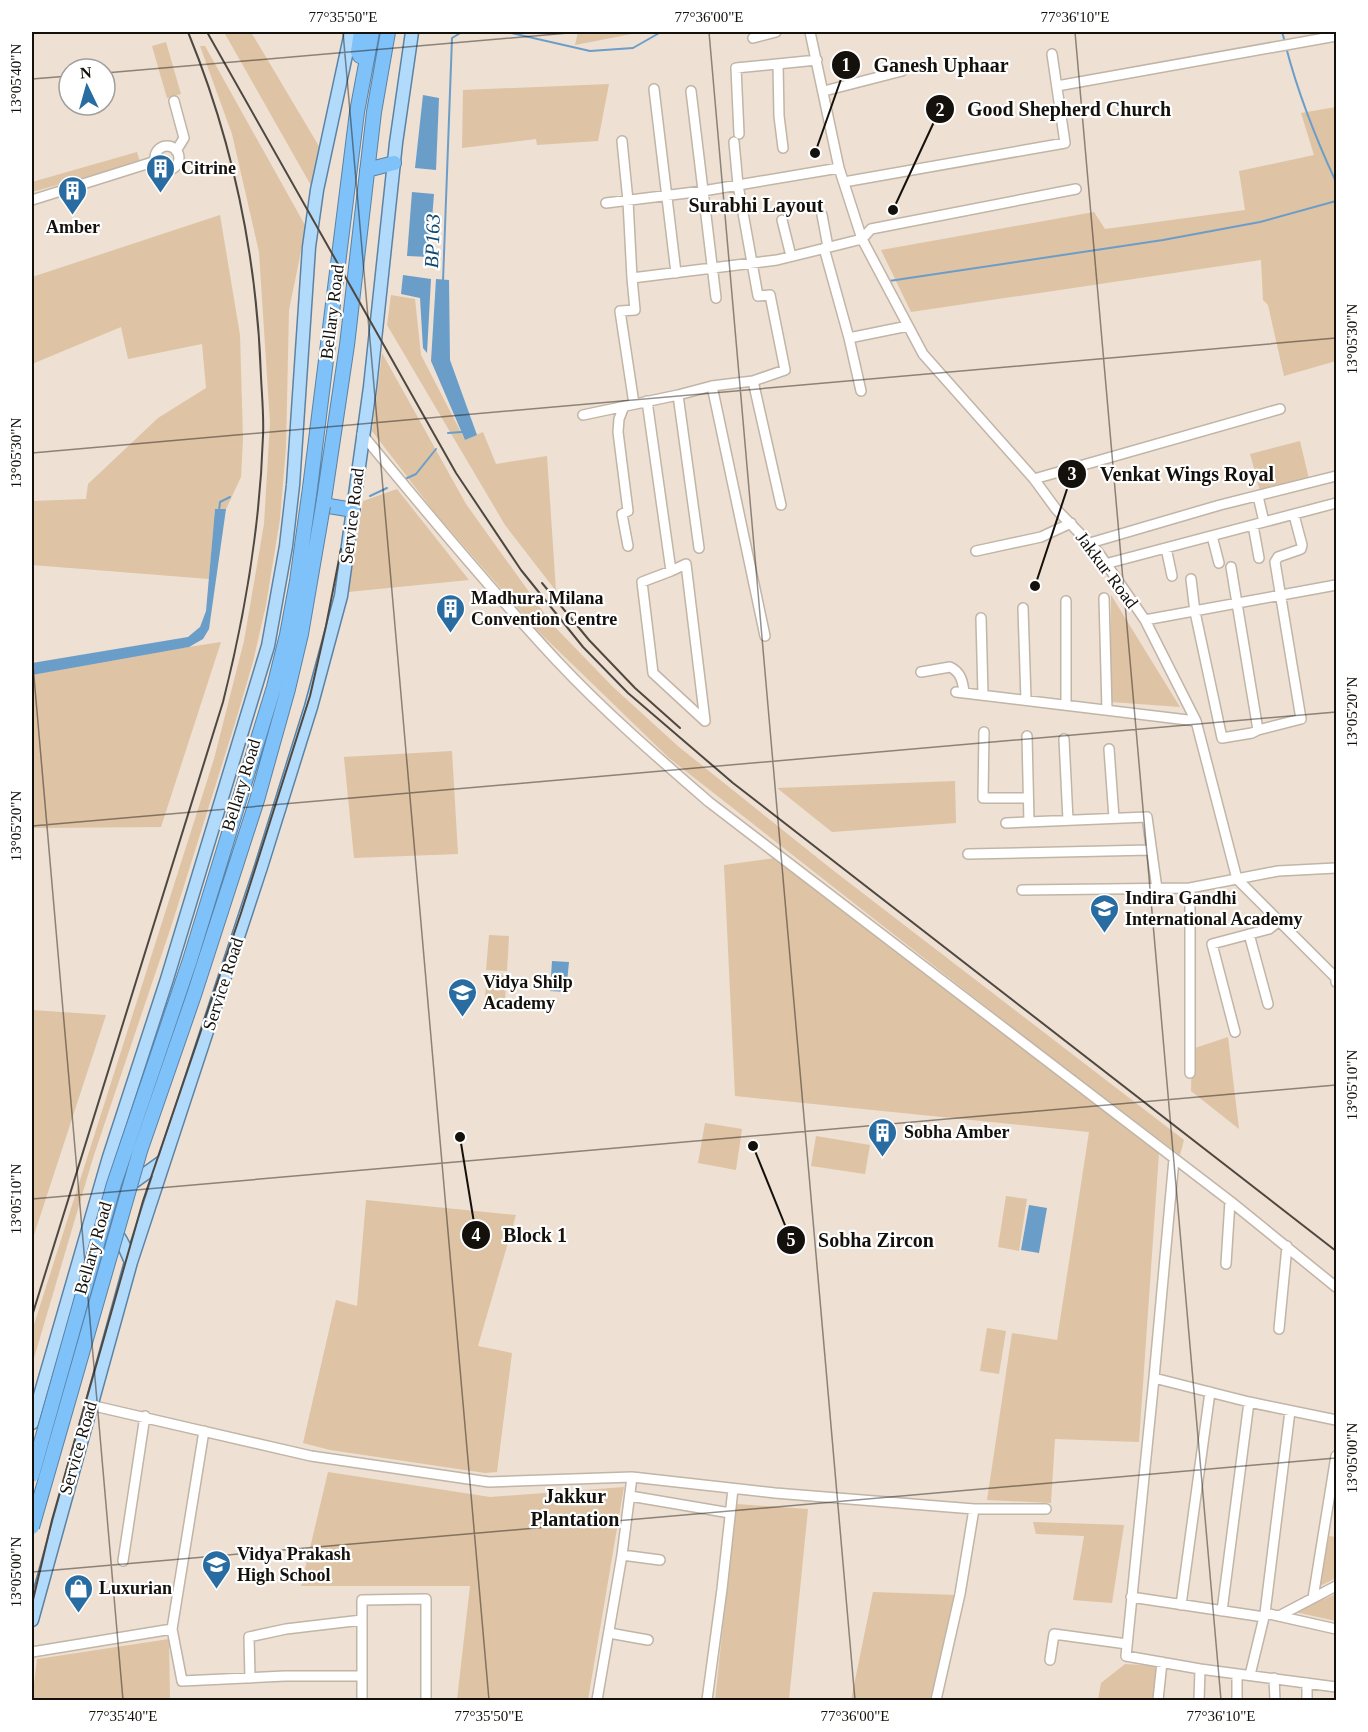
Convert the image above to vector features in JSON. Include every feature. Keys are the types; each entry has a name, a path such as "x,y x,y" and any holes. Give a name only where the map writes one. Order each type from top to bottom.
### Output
{"highway":[{"path":"362,32 358,52 363,70"},
{"name":"Bellary Road","path":"32,1475 114,1184 190,960 274,687 287,635 310,488 363,70 372,32"},
{"name":"Bellary Road","path":"32,1527 140,1151 194,995 269,755 301,634 347,345 377,92 388,32"},
{"path":"367,170 394,164"},
{"path":"323,505 353,510"}],"main road":[{"path":"32,1423 109,1157 268,646 286,546 293,486 309,247 317,190 351,32"},
{"path":"394,164 412,32"},
{"name":"Service Road","path":"32,1620 131,1262 254,890 311,707 341,596 375,339 394,164"},
{"path":"109,1157 109,1184 121,1190 164,1161"},
{"path":"83,1249 100,1229 110,1228 117,1233 131,1262"}],"street":[{"path":"753,38 776,32"},
{"name":"Jakkur Road","path":"810,32 839,168 862,238 923,354 1034,479 1056,509 1090,543 1145,620 1196,721 1237,879"},
{"path":"1057,86 1336,36"},
{"path":"844,182 1065,143 1052,54"},
{"path":"583,415 712,386 753,381 785,370 770,295 758,296 738,185 736,68 817,60"},
{"path":"778,64 779,116 783,148"},
{"path":"824,91 902,71"},
{"path":"654,89 676,273"},
{"path":"692,91 716,298"},
{"path":"174,101 184,138 176,151"},
{"path":"622,141 635,310 620,311 634,404"},
{"path":"170,147 176,151 179,161 171,170 164,170 156,162 156,154 162,148 170,147"},
{"path":"32,200 156,162"},
{"path":"606,203 703,191 839,168"},
{"path":"632,278 791,256 862,238 871,229 1076,189"},
{"path":"822,215 826,247 861,391"},
{"path":"782,220 791,256"},
{"path":"849,338 908,326"},
{"path":"753,381 781,505"},
{"path":"712,386 765,636"},
{"path":"678,395 699,548"},
{"path":"647,401 671,570"},
{"path":"624,406 619,419 618,432 628,511 622,514 628,546"},
{"path":"1034,479 1280,409"},
{"path":"362,434 442,530 559,663 613,717 709,802 1230,1201 1336,1287"},
{"path":"1090,543 1336,476"},
{"path":"1258,496 1264,522"},
{"path":"1105,564 1336,503"},
{"path":"1191,579 1195,612 1222,738 1252,733 1301,719 1275,562 1278,557 1301,549 1294,514"},
{"path":"976,551 1041,537 1071,523"},
{"path":"1253,525 1259,558"},
{"path":"1212,536 1219,563"},
{"path":"1166,548 1172,576"},
{"path":"686,564 705,721 653,673 642,582 671,570 686,564"},
{"path":"1232,567 1258,730"},
{"path":"1145,620 1336,585"},
{"path":"1104,598 1107,710"},
{"path":"1066,601 1066,705"},
{"path":"1023,608 1026,700"},
{"path":"981,618 983,695"},
{"path":"921,672 954,668 963,682 960,692 1196,721"},
{"path":"984,732 983,798 1028,798"},
{"path":"1027,736 1029,822"},
{"path":"1064,739 1068,820"},
{"path":"1109,750 1114,818"},
{"path":"1006,823 1147,817 1156,889"},
{"path":"968,854 1151,850"},
{"path":"1022,890 1190,888 1278,871 1336,868"},
{"path":"1237,879 1336,978 1336,982"},
{"path":"1190,888 1190,1074"},
{"path":"1235,1032 1212,944 1269,929 1279,921"},
{"path":"1249,934 1269,1004"},
{"path":"1174,1159 1126,1656 1200,1669 1336,1687"},
{"path":"1226,1264 1230,1201"},
{"path":"1279,1329 1287,1246"},
{"path":"1154,1378 1249,1402 1336,1420"},
{"path":"1181,1605 1210,1392"},
{"path":"1221,1611 1249,1402"},
{"path":"90,1404 310,1456 489,1482 632,1477 733,1489 974,1509 1046,1509"},
{"path":"1250,1675 1264,1615 1290,1411"},
{"path":"123,1561 145,1416"},
{"path":"204,1431 172,1629 182,1681 362,1676"},
{"path":"1313,1598 1335,1477 1336,1456"},
{"path":"600,1700 632,1477"},
{"path":"707,1701 733,1489"},
{"path":"630,1496 730,1513"},
{"path":"936,1701 960,1594 974,1509"},
{"path":"1325,1531 1336,1533"},
{"path":"622,1555 660,1560"},
{"path":"1279,1616 1336,1586"},
{"path":"1131,1598 1221,1611 1279,1616 1336,1629"},
{"path":"362,1701 362,1600 426,1599 426,1701"},
{"path":"250,1678 248,1640 254,1634 362,1620"},
{"path":"32,1652 172,1629"},
{"path":"609,1634 648,1640"},
{"path":"1050,1660 1054,1634 1127,1644"},
{"path":"1158,1701 1162,1662"},
{"path":"1199,1701 1200,1669"},
{"path":"1237,1674 1237,1701"},
{"path":"1274,1678 1275,1701"},
{"path":"1307,1683 1307,1701"}],"shaded area":[{"path":"224,32 251,32 320,148 313,189"},
{"path":"578,32 642,32 575,45"},
{"path":"166,42 181,94 167,98 152,46"},
{"path":"200,46 205,46 306,227 289,310 286,447 280,519 266,605 253,662 236,720 172,924 93,1158 32,1365 32,1331 214,759 244,641 264,524 270,423 259,252 232,134"},
{"path":"609,84 598,141 537,145 536,139 462,148 463,90"},
{"path":"1336,107 1336,361 1284,376 1268,305 1263,300 1261,260 911,312 881,250 1094,212 1105,229 1245,210 1239,171 1314,155 1301,113"},
{"path":"137,152 140,162 32,192 32,182"},
{"path":"220,215 240,335 243,439 241,477 226,509 215,509 209,579 32,565 32,501 86,499 88,484 158,418 206,388 202,344 128,359 121,327 32,364 32,277"},
{"path":"391,295 415,299 421,355 465,440 483,432 496,464 547,456 556,591 505,525 387,325"},
{"path":"382,353 466,504 552,624 613,687 679,747 834,871 1184,1140 1180,1155 1045,1053 669,758 538,631 435,513 372,431"},
{"path":"1300,441 1309,479 1260,491 1250,454"},
{"path":"397,489 469,580 348,592 363,501"},
{"path":"1111,595 1180,707 1111,702"},
{"path":"221,642 161,827 32,828 32,675 117,658"},
{"path":"452,751 458,854 354,858 344,757"},
{"path":"955,781 956,823 832,832 777,788"},
{"path":"775,858 1159,1153 1139,1442 1055,1439 1051,1503 987,1500 1012,1333 1057,1340 1089,1132 735,1096 724,865"},
{"path":"489,935 509,936 507,971 486,970"},
{"path":"487,974 507,975 504,1010 484,1009"},
{"path":"32,1010 106,1015 32,1241"},
{"path":"1228,1037 1239,1129 1191,1091 1192,1049"},
{"path":"705,1123 742,1129 736,1170 698,1163"},
{"path":"816,1136 870,1145 865,1174 811,1166"},
{"path":"1006,1196 1027,1199 1019,1251 998,1247"},
{"path":"366,1200 516,1215 478,1346 512,1353 497,1472 485,1473 330,1450 303,1443 336,1300 357,1306"},
{"path":"987,1328 1006,1331 999,1374 980,1371"},
{"path":"328,1472 490,1497 624,1487 588,1700 457,1700 470,1586 301,1586"},
{"path":"736,1504 808,1509 789,1700 715,1700"},
{"path":"1033,1522 1124,1525 1112,1603 1073,1600 1084,1536 1036,1534"},
{"path":"1329,1536 1336,1537 1336,1578 1320,1586"},
{"path":"873,1592 957,1595 930,1700 851,1700"},
{"path":"1336,1594 1336,1621 1295,1612"},
{"path":"169,1639 170,1700 32,1700 37,1659"},
{"path":"1125,1664 1158,1666 1155,1700 1098,1700 1101,1683"}],"water":[{"path":"423,95 439,98 436,170 415,168"},
{"path":"412,192 434,194 429,257 407,256"},
{"path":"403,275 431,279 427,353 423,348 420,298 401,294"},
{"path":"436,279 449,280 450,360 477,435 465,440 431,361"},
{"path":"215,509 226,509 209,629 203,639 189,647 32,675 32,663 188,637 200,627 206,611"},
{"path":"552,961 569,962 566,992 550,991"},
{"path":"1029,1205 1047,1208 1039,1253 1021,1250"}],"waterway":[{"name":"BP163","path":"443,281 452,38 462,32"},
{"name":"BP163","path":"507,32 590,51 633,48 661,32"},
{"path":"1282,32 1285,42"},
{"path":"1286,47 1308,116 1336,182"},
{"path":"889,281 1163,240 1260,222 1336,201"},
{"name":"BP163","path":"448,433 462,432"},
{"path":"403,480 416,474 436,449"},
{"path":"370,496 387,488"},
{"path":"219,511 220,502 230,497"}],"railway":[{"path":"32,1316 223,702 245,603 255,537 263,422 259,333 254,288 240,201 230,158 218,116 188,32"},
{"path":"207,32 456,473 521,570 583,647 628,693 733,783 1336,1251"},
{"path":"32,1604 52,1520 143,1201 241,913 310,696 341,549"},
{"path":"542,583 589,640 635,688 680,728"}],"place":[{"name":"Ganesh Uphaar","path":"815,153"},
{"name":"Citrine","path":"160,194"},
{"name":"Good Shepherd Church","path":"893,210"},
{"name":"Amber","path":"73,216"},
{"name":"Venkat Wings Royal","path":"1035,586"},
{"name":"Madhura Milana Convention Centre","path":"450,634"},
{"name":"Indira Gandhi International Academy","path":"1104,934"},
{"name":"Vidya Shilp Academy","path":"462,1018"},
{"name":"Block 1","path":"460,1137"},
{"name":"Sobha Zircon","path":"753,1146"},
{"name":"Sobha Amber","path":"883,1158"},
{"name":"Vidya Prakash High School","path":"216,1590"},
{"name":"Luxurian","path":"78,1614"}],"district":[{"name":"Surabhi Layout","path":"756,205"},
{"name":"Jakkur Plantation","path":"575,1508"}]}
